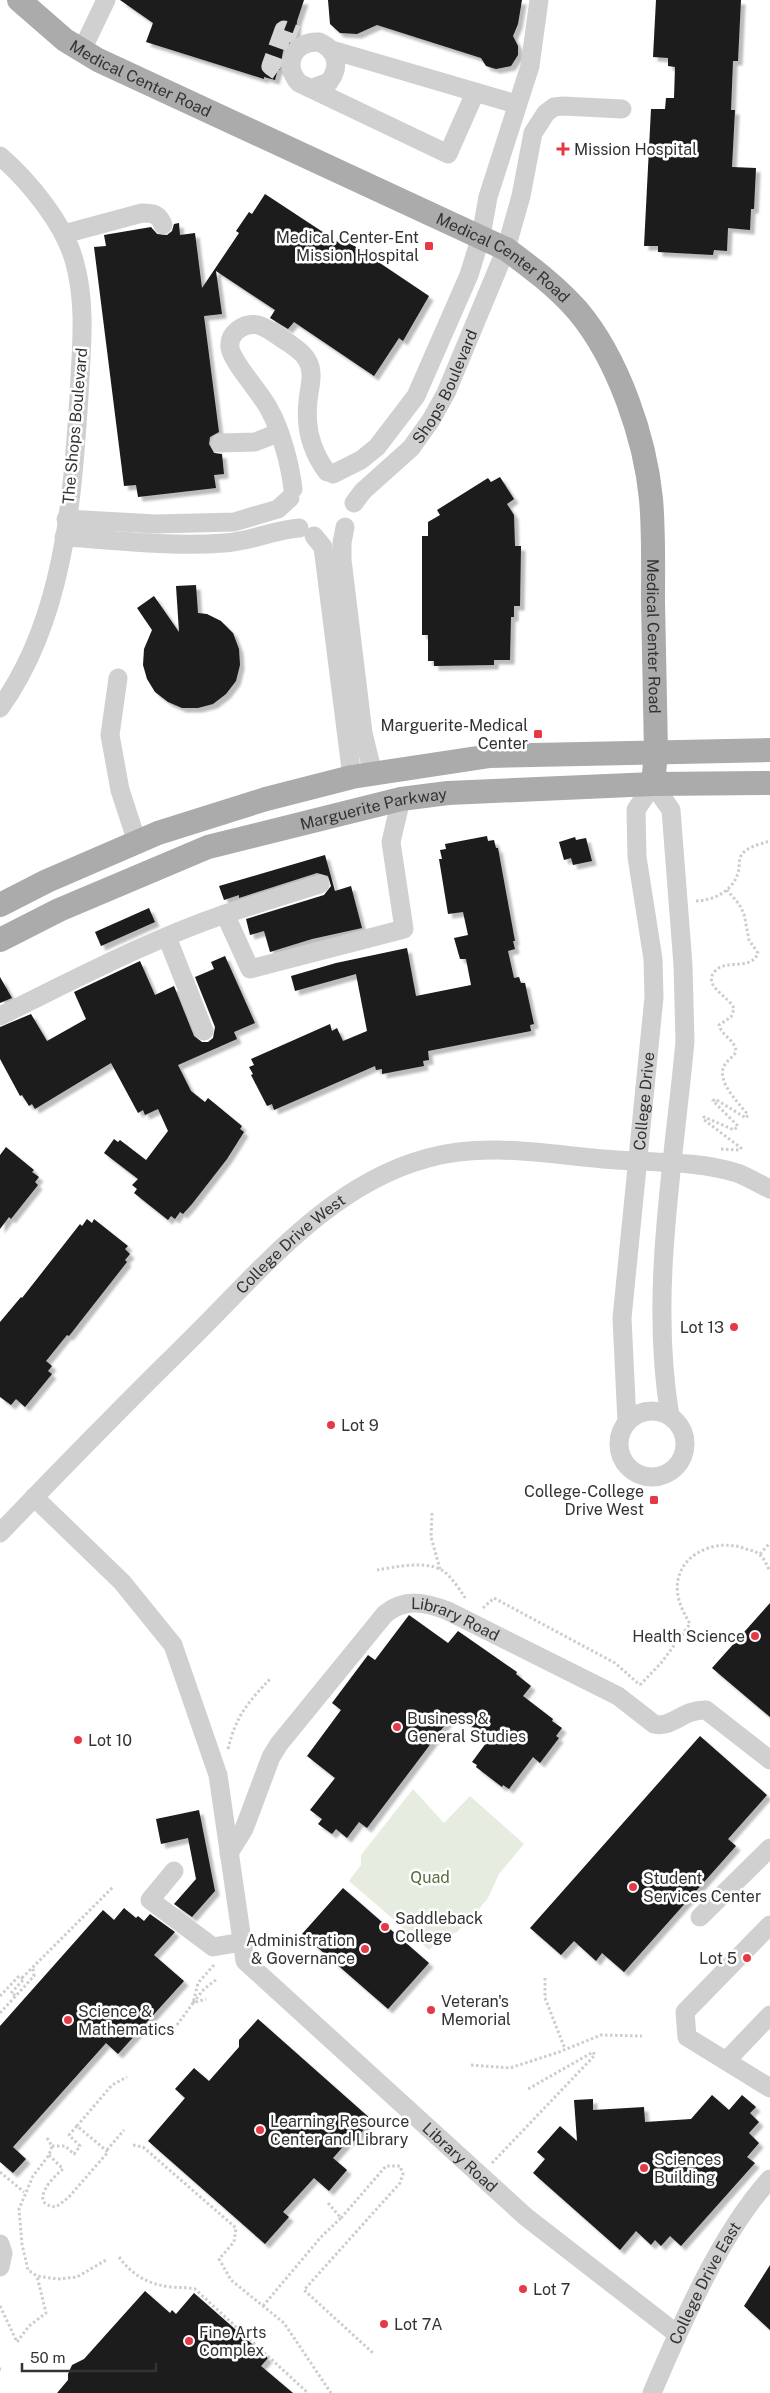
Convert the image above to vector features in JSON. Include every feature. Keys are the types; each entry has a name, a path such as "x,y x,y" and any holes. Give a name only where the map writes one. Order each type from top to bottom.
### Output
{"main road":[{"name":"Medical Center Road","path":"19,0 47,25 82,50 481,236 506,250 556,289 577,311 598,340 623,391 641,444 651,500 656,752"},
{"name":"Marguerite Parkway","path":"0,904 47,881 158,833 266,799 362,776 490,756 770,750"},
{"name":"College Drive","path":"653,784 656,752"},
{"path":"208,847 231,826 354,792 362,776"},
{"name":"Marguerite Parkway","path":"0,940 58,910 208,847 401,799 448,793 653,784 770,783"}],"street":[{"path":"82,50 106,0"},
{"name":"Shops Boulevard","path":"65,528 234,522 278,509 308,475 330,473 361,460 377,447 416,396 469,275 481,236 488,197 516,104 530,66 539,0"},
{"path":"296,34 325,46 516,104"},
{"path":"303,44 325,46 336,58 334,75 321,87 306,85 291,70 292,55 303,44"},
{"path":"278,71 325,97 448,154 475,92"},
{"name":"Shops Boulevard","path":"362,776 364,733 342,560 342,543 345,527 351,519 354,504 364,491 411,448 431,420 446,393 506,250 521,196 533,132 541,118 554,107 622,108"},
{"name":"The Shops Boulevard","path":"0,156 31,188 64,234 78,274 82,341 75,443 65,528 45,621 34,650 1,706"},
{"path":"64,234 142,213 154,213 163,225"},
{"path":"354,504 353,496 345,482 330,473 312,446 308,402 312,378 308,360 294,347 257,325 245,326 237,330 231,338 230,348 235,360 270,410 291,472 292,518 323,547 362,776"},
{"path":"220,442 255,442 278,433"},
{"path":"65,528 182,544 226,544 283,529 331,536 345,527"},
{"path":"118,678 110,735 120,790 137,842"},
{"name":"College Drive","path":"653,784 671,810 683,965 686,1041 672,1164 662,1282 664,1381 670,1416 678,1423 685,1444 679,1463 671,1471 652,1477 632,1471 620,1454 618,1443 621,1432 627,1422 622,1318 654,997 653,960 637,857 636,810 653,784"},
{"path":"225,914 250,969 404,929 391,842 401,799"},
{"path":"0,1016 167,937 225,914 320,884"},
{"path":"167,937 204,1031"},
{"name":"College Drive West","path":"0,1533 277,1254 344,1195 373,1179 429,1157 472,1151 520,1151 672,1164"},
{"path":"672,1164 706,1166 738,1173 770,1189"},
{"path":"627,1422 643,1412 652,1411 670,1416"},
{"name":"Library Road","path":"34,1497 122,1582 173,1646 215,1766 246,1961 526,2217 677,2334"},
{"name":"Library Road","path":"229,1853 244,1829 272,1757 279,1744 385,1614 394,1607 405,1604 418,1602 448,1610 618,1696 654,1724 661,1726 688,1712 706,1710 770,1760"},
{"path":"700,1917 770,1848"},
{"path":"174,1871 150,1900 213,1947 242,1942"},
{"path":"770,1925 686,2012 687,2037 770,2088"},
{"path":"726,2062 770,2015"},
{"name":"College Drive East","path":"652,2393 677,2334 730,2233 770,2179"},
{"path":"0,2244 3,2253 0,2267"}],"path":[{"path":"695,902 712,899 727,890 738,873 741,856 746,850 770,841"},
{"path":"716,1148 740,1150 741,1148 703,1119 704,1117 734,1130 738,1126 714,1101 715,1099 746,1118 748,1115 725,1084 722,1075 723,1067 736,1051 736,1046 720,1029 720,1025 721,1022 731,1017 734,1009 731,1000 717,992 713,985 713,975 717,969 751,962 756,959 758,953 749,940 744,914 739,904 727,890"},
{"path":"432,1513 431,1537 440,1569 452,1580 467,1601"},
{"path":"760,1554 770,1542"},
{"path":"635,1691 661,1663 690,1624 678,1595 678,1582 683,1566 698,1551 725,1544 739,1546 760,1554 770,1571"},
{"path":"377,1570 415,1566 440,1569"},
{"path":"482,1609 494,1598 615,1663 640,1686"},
{"path":"215,1766 227,1762 235,1723 247,1703 271,1678"},
{"path":"16,1996 12,1993 24,1980 22,1978 113,1887"},
{"path":"193,2003 198,1983 218,1960"},
{"path":"0,2012 34,1976 33,1967"},
{"path":"0,1996 19,1976 22,1978"},
{"path":"545,1978 545,1998 564,2049"},
{"path":"176,2025 204,1989 217,1979"},
{"path":"193,2003 206,1999"},
{"path":"471,2065 510,2068 601,2035 642,2036"},
{"path":"494,2161 596,2055 592,2052 528,2089"},
{"path":"52,2146 64,2146 74,2154 80,2146 70,2135 112,2085 127,2078"},
{"path":"77,2126 107,2150"},
{"path":"49,2155 63,2169 49,2181 43,2195 45,2202 56,2207 68,2198 108,2152 107,2150 124,2130"},
{"path":"47,2138 52,2146"},
{"path":"133,2145 143,2147 236,2228 234,2242 219,2259 231,2280 284,2323 296,2337 331,2393"},
{"path":"52,2146 49,2155 32,2176 24,2192 19,2209 22,2244 28,2270 37,2276 57,2279 77,2277 106,2260"},
{"path":"263,2306 321,2237 341,2218 386,2166 400,2166 403,2174 400,2183 304,2290 373,2353"},
{"path":"0,2172 24,2192"},
{"path":"328,2203 341,2218"},
{"path":"119,2257 127,2268 150,2283 158,2286 186,2287 195,2290 308,2393"},
{"path":"0,2306 17,2342 29,2326 46,2314 37,2276"}],"green space":[{"name":"Quad","path":"413,1789 444,1823 470,1796 524,1844 499,1874 488,1898 478,1910 457,1932 436,1943 429,1950 349,1881 361,1865 361,1855"}],"building":[{"path":"120,0 304,0 297,21 296,36 283,51 280,70 278,69 275,80 264,77 264,79 146,42 153,23"},
{"path":"328,0 522,0 518,24 513,36 518,46 518,55 511,66 496,69 486,66 481,58 377,25 357,34 340,33 330,24"},
{"path":"656,0 741,0 738,61 733,61 731,110 735,110 732,167 756,168 754,209 751,209 750,230 728,228 727,251 714,250 713,255 658,252 658,246 644,246 651,109 665,109 666,98 674,98 675,67 668,66 668,58 653,57"},
{"path":"265,194 341,244 343,241 350,243 429,296 403,341 399,338 374,376 294,322 288,329 270,318 275,310 216,271 222,314 204,316 219,432 210,437 209,444 214,453 222,454 224,474 214,475 216,488 138,497 136,485 124,486 94,247 106,246 104,235 151,227 157,234 167,235 172,231 174,224 179,223 180,235 195,233 202,288 239,233 236,231 249,212 252,214"},
{"path":"500,477 514,499 507,504 514,515 515,546 521,546 520,606 514,606 514,617 511,617 510,660 494,660 494,665 434,666 434,661 428,661 428,635 422,635 422,536 428,536 428,522 440,515 437,510 488,478 491,482"},
{"path":"196,585 198,613 207,614 221,621 233,633 239,649 240,665 236,681 226,694 213,704 198,708 182,708 168,702 155,692 147,679 143,665 144,649 152,630 137,608 154,596 179,632 176,586"},
{"path":"487,836 488,841 494,840 496,848 498,848 515,941 513,941 515,949 508,951 514,978 519,977 521,983 525,983 534,1024 530,1025 531,1031 428,1051 429,1060 423,1061 424,1066 382,1074 382,1069 376,1070 375,1066 274,1110 272,1104 267,1106 251,1075 253,1074 249,1067 254,1065 251,1059 330,1024 332,1031 337,1028 343,1041 367,1031 356,974 295,991 291,976 336,963 407,948 416,996 471,985 466,959 460,959 454,938 468,935 463,912 448,914 439,859 442,859 440,850 446,849 445,844"},
{"path":"575,837 576,840 586,838 592,861 573,865 571,858 564,860 559,842"},
{"path":"325,855 335,891 351,886 362,928 312,939 270,952 264,931 250,935 246,919 324,895 331,886 328,876 317,873 239,898 239,895 224,900 219,886"},
{"path":"149,908 155,922 101,946 95,932"},
{"path":"225,956 255,1023 234,1032 237,1039 178,1065 191,1091 205,1102 208,1098 242,1126 240,1129 244,1132 227,1159 192,1204 183,1214 180,1212 175,1219 171,1216 168,1220 134,1193 137,1189 132,1185 138,1179 104,1153 114,1139 118,1142 120,1140 146,1160 168,1131 158,1109 145,1115 143,1110 138,1113 111,1063 35,1109 32,1104 29,1106 22,1095 20,1096 0,1059 0,1027 31,1014 47,1041 86,1019 74,992 140,961 155,995 174,986 194,1036 202,1042 208,1042 213,1038 215,1027 195,977 214,969 211,962"},
{"path":"0,977 12,998 0,1003"},
{"path":"6,1147 34,1170 32,1172 39,1177 35,1182 38,1185 11,1219 9,1217 0,1229 0,1155"},
{"path":"87,1219 92,1223 94,1219 128,1246 125,1249 130,1254 125,1260 127,1262 69,1336 67,1335 46,1361 52,1366 48,1371 52,1374 25,1407 16,1399 11,1405 0,1397 0,1322 22,1298 80,1224 82,1226"},
{"name":"Health Science","path":"770,1603 770,1717 712,1668"},
{"name":"Business & General Studies","path":"409,1615 448,1643 458,1631 517,1672 516,1674 531,1686 523,1696 562,1728 556,1736 559,1738 540,1763 533,1757 509,1789 503,1785 502,1787 472,1762 489,1739 454,1713 367,1828 359,1822 347,1838 336,1829 332,1834 318,1824 322,1819 310,1810 335,1778 307,1756 341,1710 332,1703 368,1655 375,1660"},
{"name":"Student Services Center","path":"700,1736 767,1795 728,1839 736,1846 624,1972 602,1953 596,1961 574,1941 561,1955 530,1928"},
{"path":"199,1810 215,1891 192,1917 174,1904 196,1879 188,1838 161,1844 156,1819"},
{"name":"Administration & Governance","path":"343,1888 429,1963 388,2009 302,1934"},
{"name":"Science & Mathematics","path":"124,1908 136,1918 138,1916 144,1921 150,1914 175,1932 154,1955 184,1981 118,2054 106,2043 13,2147 26,2159 13,2173 0,2162 0,2026 103,1910 114,1920"},
{"name":"Learning Resource Center and Library","path":"258,2019 372,2120 354,2141 348,2141 333,2158 347,2170 329,2191 314,2178 283,2212 289,2217 265,2244 148,2141 185,2098 175,2089 194,2068 209,2081 239,2047 239,2040"},
{"name":"Sciences Building","path":"712,2095 729,2110 742,2095 756,2107 750,2113 759,2122 749,2133 759,2143 747,2157 755,2163 681,2246 670,2236 661,2246 655,2240 651,2245 636,2231 620,2250 533,2173 545,2159 537,2152 560,2126 577,2141 574,2100 593,2099 593,2110 644,2107 645,2122 691,2119"},
{"path":"770,2265 770,2330 744,2306"},
{"name":"Fine Arts Complex","path":"145,2291 170,2313 172,2310 176,2314 194,2293 268,2358 261,2366 293,2393 57,2393 68,2380 68,2374 72,2365 84,2359"}],"tunnel":[{"path":"278,71 271,66 284,30 297,35"}],"place":[{"name":"Mission Hospital","path":"563,149"},
{"name":"Medical Center-Ent Mission Hospital","path":"429,246"},
{"name":"Marguerite-Medical Center","path":"538,734"},
{"name":"Lot 13","path":"734,1327"},
{"name":"Lot 9","path":"331,1425"},
{"name":"College-College Drive West","path":"654,1500"},
{"name":"Health Science","path":"755,1636"},
{"name":"Business & General Studies","path":"397,1727"},
{"name":"Lot 10","path":"78,1740"},
{"name":"Student Services Center","path":"633,1887"},
{"name":"Saddleback College","path":"385,1927"},
{"name":"Administration & Governance","path":"365,1949"},
{"name":"Lot 5","path":"747,1958"},
{"name":"Veteran's Memorial","path":"431,2010"},
{"name":"Science & Mathematics","path":"68,2020"},
{"name":"Learning Resource Center and Library","path":"260,2130"},
{"name":"Sciences Building","path":"644,2168"},
{"name":"Lot 7","path":"523,2289"},
{"name":"Lot 7A","path":"384,2324"},
{"name":"Fine Arts Complex","path":"189,2341"}]}
